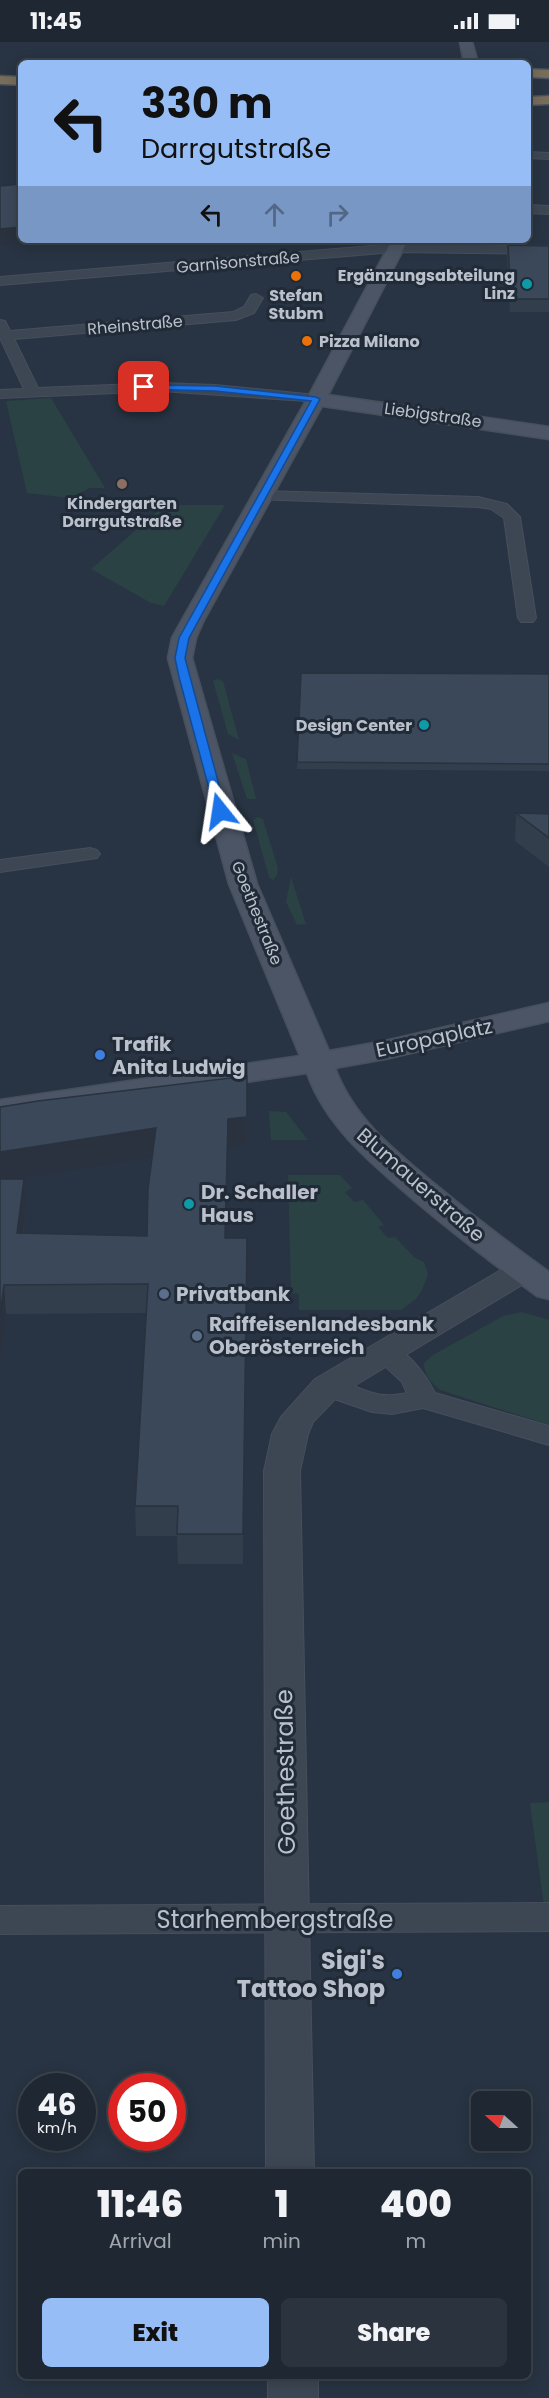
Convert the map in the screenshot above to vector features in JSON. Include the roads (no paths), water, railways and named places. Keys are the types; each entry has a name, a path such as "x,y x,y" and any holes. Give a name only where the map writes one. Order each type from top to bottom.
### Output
{"highway":[{"path":"531,73 549,74"},
{"path":"0,77 18,77"},
{"path":"531,87 549,87"},
{"path":"531,100 549,100"}],"main road":[{"path":"466,42 470,60"},
{"name":"Goethestraße","path":"318,1062 243,884 220,811 180,658 184,638 193,620 316,399 398,244"},
{"name":"Liebigstraße","path":"316,399 549,433"},
{"name":"Europaplatz","path":"0,1109 318,1062 385,1050 549,1012"},
{"name":"Blumauerstraße","path":"318,1062 328,1090 356,1130 378,1153 478,1238 537,1279"}],"street":[{"path":"531,155 549,156"},
{"path":"531,209 549,210"},
{"name":"Garnisonstraße","path":"0,282 398,244 549,250"},
{"name":"Rheinstraße","path":"3,330 236,316 249,310 256,298"},
{"path":"3,330 33,392"},
{"path":"0,394 179,387 316,399"},
{"path":"261,496 299,499 478,502 507,509 512,517 527,618"},
{"path":"0,866 90,854"},
{"name":"Goethestraße","path":"290,2169 282,1472 290,1434 298,1417 327,1387 384,1352 537,1279"},
{"path":"384,1352 413,1377 424,1399"},
{"path":"327,1387 354,1398 392,1405 424,1399 549,1436"},
{"name":"Starhembergstraße","path":"0,1920 549,1917"},
{"path":"293,2379 293,2398"}],"place":[{"name":"Stefan Stubm","path":"296,276"},
{"name":"Ergänzungsabteilung Linz","path":"527,284"},
{"name":"Pizza Milano","path":"307,341"},
{"name":"Kindergarten Darrgutstraße","path":"122,484"},
{"name":"Design Center","path":"424,725"},
{"name":"Trafik Anita Ludwig","path":"100,1055"},
{"name":"Dr. Schaller Haus","path":"189,1204"},
{"name":"Privatbank","path":"164,1294"},
{"name":"Raiffeisenlandesbank Oberösterreich","path":"197,1336"},
{"name":"Sigi's Tattoo Shop","path":"397,1974"}]}
